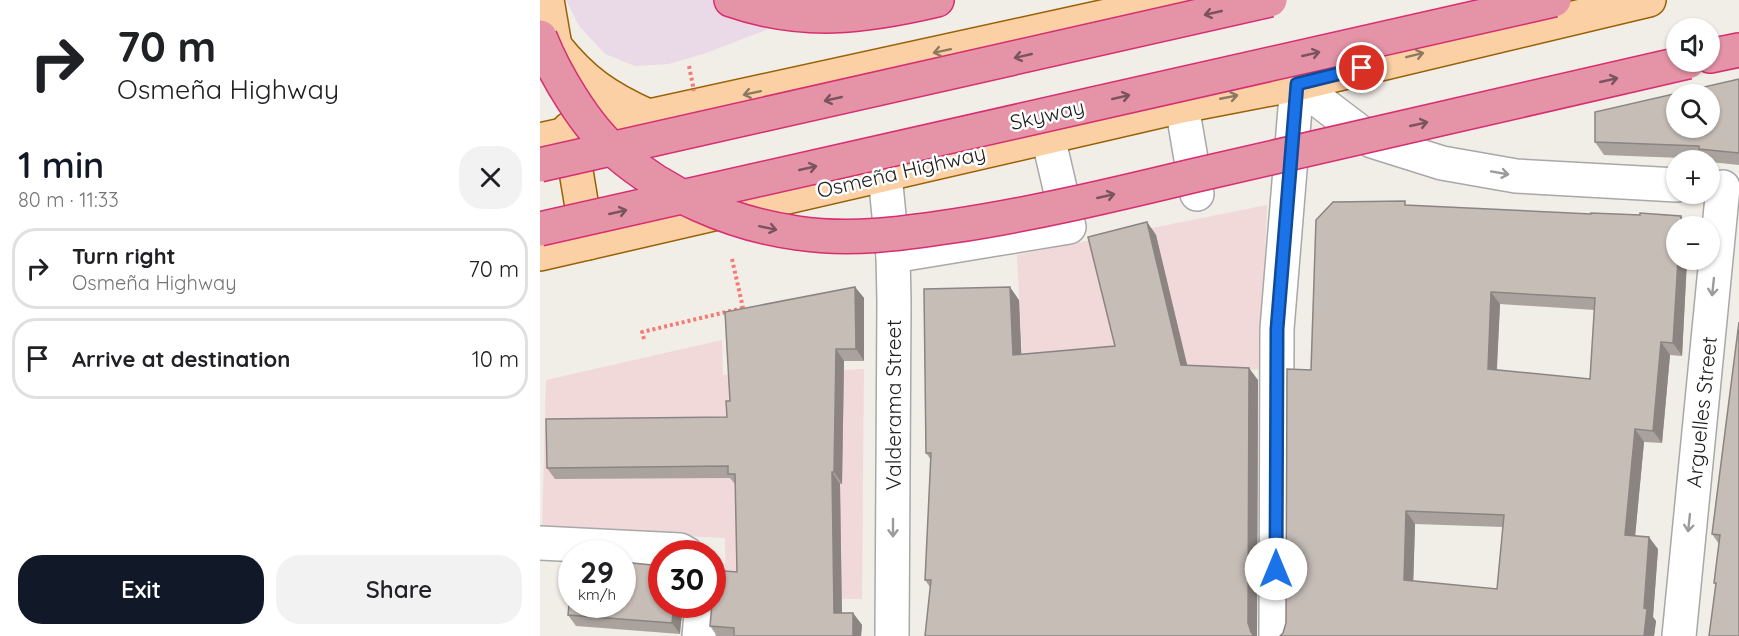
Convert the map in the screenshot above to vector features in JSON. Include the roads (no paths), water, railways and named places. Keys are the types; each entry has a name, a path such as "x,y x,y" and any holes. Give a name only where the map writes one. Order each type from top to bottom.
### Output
{"highway":[{"path":"731,0 785,14 827,17 869,14 937,0"},
{"path":"540,165 1270,0"},
{"name":"Skyway","path":"540,229 1554,0"},
{"path":"547,42 563,84 587,118 613,150 645,175 716,212 754,225 793,233 831,237 871,237 909,233 1046,210 1666,67"},
{"path":"1720,54 1739,50"}],"main road":[{"path":"547,0 547,42 555,137 588,243"},
{"path":"555,137 1180,0"},
{"name":"Osmeña Highway","path":"540,254 1182,106 1297,84 1649,0"},
{"path":"547,42 594,87 648,116"}],"street":[{"path":"1297,84 1372,141 1442,163 1516,176 1666,184"},
{"path":"1276,636 1277,329 1297,84"},
{"path":"1182,106 1197,194"},
{"path":"893,256 1070,227 1048,137"},
{"name":"Valderama Street","path":"885,175 893,256 892,636"},
{"name":"Arguelles Street","path":"1679,636 1724,187"},
{"path":"540,543 648,548"},
{"path":"699,636 701,618"}]}
